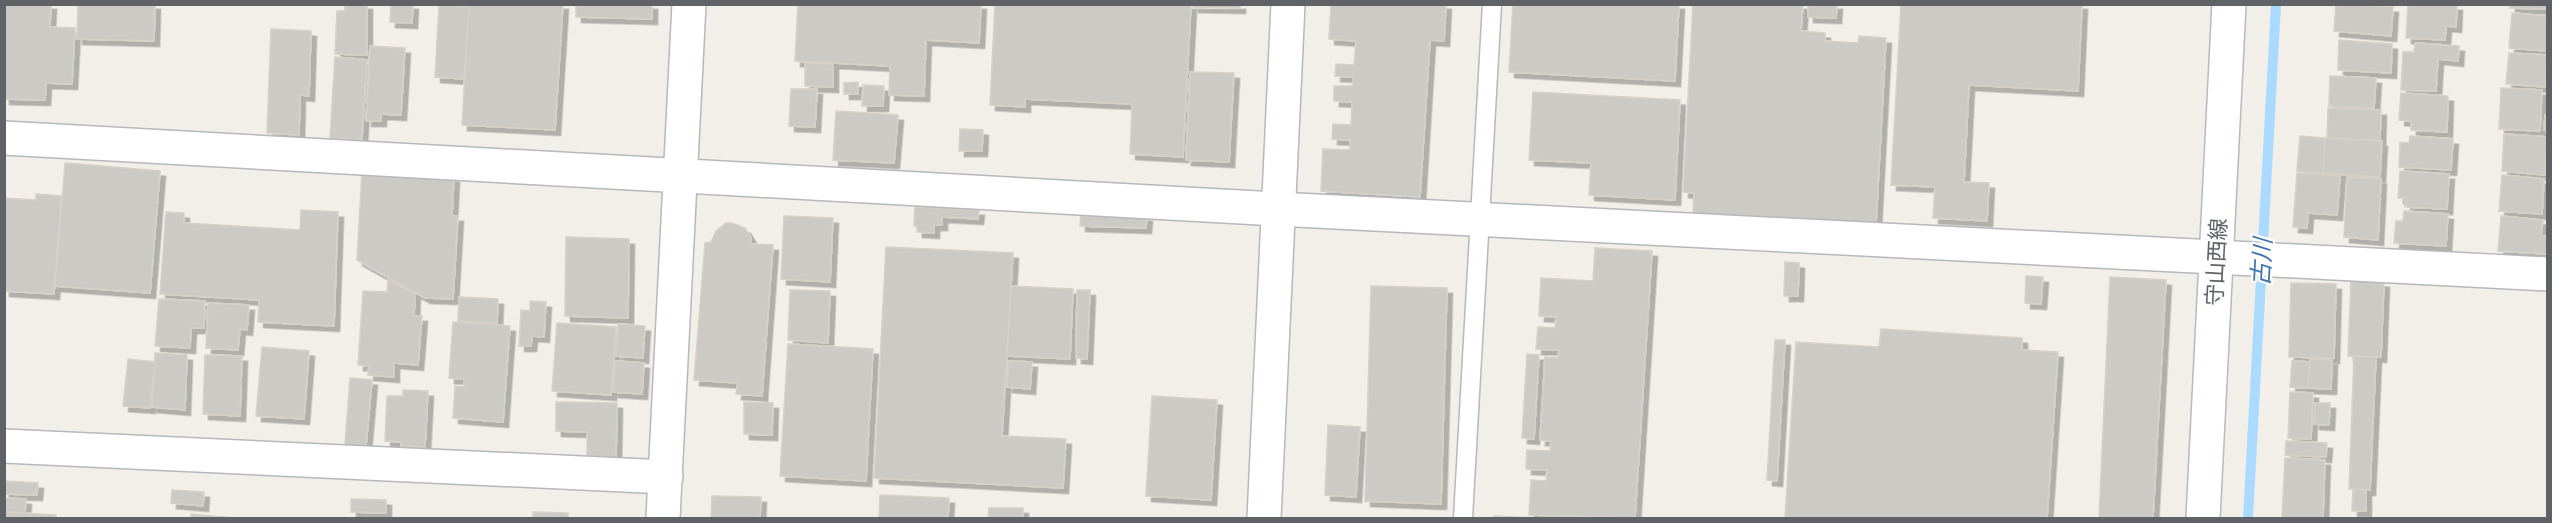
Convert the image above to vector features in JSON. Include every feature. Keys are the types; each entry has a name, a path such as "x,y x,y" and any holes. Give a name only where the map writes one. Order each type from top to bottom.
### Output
{"street":[{"path":"663,519 689,4"},
{"path":"1264,519 1276,210 1288,4"},
{"name":"守山西線","path":"2203,519 2244,258 2229,4"},
{"path":"4,138 1276,210 2547,274"},
{"path":"4,446 666,477"}],"lane":[{"path":"1463,519 1492,4"}],"building":[{"path":"4,4 51,4 50,27 75,28 72,84 46,83 45,100 4,99"},
{"path":"78,4 155,4 154,41 77,39"},
{"path":"345,4 367,4 367,55 335,54 337,11 345,11"},
{"path":"391,4 413,4 412,23 390,22"},
{"path":"436,4 469,4 469,7"},
{"path":"469,4 563,4 555,130 462,125"},
{"path":"576,4 652,4 652,19 576,17"},
{"path":"798,4 981,4 979,43 926,40 924,96 889,95 890,66 795,61"},
{"path":"995,4 1191,4 1183,157 1130,154 1132,104 1025,99 1025,107 990,105"},
{"path":"1193,4 1240,4 1240,8 1193,7"},
{"path":"1331,4 1446,4 1444,41 1430,40 1420,197 1321,191 1323,149 1350,150 1350,140 1332,139 1333,124 1351,125 1352,102 1334,101 1334,86 1353,86 1353,77 1335,76 1336,64 1354,65 1356,41 1329,39"},
{"path":"1513,4 1679,4 1675,81 1509,72"},
{"path":"1693,4 1803,4 1801,31 1825,33 1825,41 1858,43 1859,36 1886,38 1876,224 1693,215 1694,193 1683,192"},
{"path":"1808,4 1837,4 1836,18 1808,17"},
{"path":"1901,4 2082,4 2078,91 1969,85 1964,182 1989,183 1987,221 1933,218 1935,187 1891,185"},
{"path":"2336,4 2393,7 2391,36 2334,31"},
{"path":"2408,4 2457,5 2456,27 2446,26 2445,40 2406,38"},
{"path":"2510,4 2548,4 2548,9 2510,8"},
{"path":"439,5 469,7 464,79 435,77"},
{"path":"2512,13 2548,16 2548,51 2509,48"},
{"path":"271,29 311,31 309,96 300,95 299,135 267,133"},
{"path":"2339,40 2392,44 2391,73 2338,70"},
{"path":"2415,43 2459,46 2458,61 2438,59 2436,91 2401,90 2403,52 2414,52"},
{"path":"370,46 405,48 401,115 381,114 381,121 366,121"},
{"path":"2509,53 2547,55 2546,87 2506,84"},
{"path":"335,57 367,60 362,139 330,138"},
{"path":"805,63 833,64 833,87 805,86"},
{"path":"1190,72 1234,73 1229,162 1186,160"},
{"path":"2330,76 2376,78 2374,108 2329,106"},
{"path":"858,82 858,94 844,94 844,83"},
{"path":"863,85 884,86 883,106 862,106"},
{"path":"2501,88 2542,90 2540,131 2499,129"},
{"path":"791,89 817,89 815,127 789,126"},
{"path":"1533,92 1680,100 1675,200 1589,195 1591,163 1529,160"},
{"path":"2401,93 2448,96 2447,132 2411,130 2411,121 2399,120"},
{"path":"2328,108 2381,110 2380,140 2327,138"},
{"path":"836,111 898,115 894,163 833,160"},
{"path":"2545,115 2548,115 2548,131 2544,130"},
{"path":"960,129 983,130 982,151 959,151"},
{"path":"2504,134 2548,137 2545,175 2502,171"},
{"path":"2300,136 2325,138 2323,173 2297,171"},
{"path":"2410,136 2453,139 2451,170 2399,167 2400,142 2409,143"},
{"path":"2325,138 2382,141 2380,177 2323,173"},
{"path":"65,163 160,171 150,293 55,286"},
{"path":"362,171 454,177 452,216 458,216 453,299 425,298 357,260"},
{"path":"2400,171 2449,174 2447,209 2405,207 2405,198 2398,198"},
{"path":"2297,173 2340,176 2337,215 2308,213 2307,228 2293,227"},
{"path":"2502,175 2544,179 2542,214 2499,211"},
{"path":"2347,177 2381,179 2378,240 2344,237"},
{"path":"36,194 61,196 54,294 4,291 4,198 36,200"},
{"path":"915,207 979,210 978,219 942,217 942,225 934,225 934,233 917,232 917,226 914,226"},
{"path":"301,210 338,212 334,326 258,322 259,300 160,294 166,212 184,213 184,223 300,230"},
{"path":"2404,211 2448,214 2446,246 2394,243 2396,221 2403,221"},
{"path":"1081,213 1147,216 1146,228 1080,226"},
{"path":"784,216 833,218 830,282 781,279"},
{"path":"2501,216 2543,220 2541,236 2548,236 2547,254 2498,251"},
{"path":"726,223 745,228 751,238 751,244 773,245 762,396 736,394 738,383 694,380 705,243 711,242 716,231"},
{"path":"566,237 629,239 628,318 565,316"},
{"path":"886,247 1013,253 1002,436 1066,439 1063,488 874,478"},
{"path":"1595,248 1652,251 1635,518 1529,515 1531,480 1546,481 1547,470 1526,469 1527,450 1550,451 1551,441 1540,440 1545,357 1558,358 1559,350 1536,349 1538,327 1555,328 1556,317 1539,316 1541,278 1593,281"},
{"path":"1785,262 1799,263 1798,296 1784,296"},
{"path":"2026,276 2043,277 2041,304 2025,303"},
{"path":"2110,277 2166,280 2153,518 2099,518"},
{"path":"388,280 415,294 414,316 422,316 418,365 394,363 394,377 368,375 369,366 358,365 363,291 387,292"},
{"path":"2351,280 2384,282 2381,357 2348,356"},
{"path":"2291,283 2336,284 2334,358 2289,357"},
{"path":"1011,286 1073,289 1070,359 1007,356"},
{"path":"1371,286 1447,288 1441,504 1365,501"},
{"path":"790,290 830,291 828,343 788,340"},
{"path":"1077,290 1090,290 1087,359 1076,358"},
{"path":"459,297 498,299 497,323 458,321"},
{"path":"159,299 205,301 204,328 191,328 190,348 155,346"},
{"path":"530,301 546,302 544,337 532,336 531,346 519,346 521,310 530,311"},
{"path":"208,303 249,305 247,330 240,329 238,350 206,348"},
{"path":"453,322 510,326 503,422 453,418 455,386 464,387 464,379 449,378"},
{"path":"557,323 616,327 611,395 552,391"},
{"path":"618,324 645,326 643,358 616,356"},
{"path":"1881,329 2022,338 2022,350 2058,352 2047,518 1785,518 1796,342 1879,347"},
{"path":"1775,340 1785,340 1777,481 1767,480"},
{"path":"788,344 873,349 866,481 780,476"},
{"path":"262,347 309,351 304,419 256,416"},
{"path":"155,353 187,355 185,410 152,407"},
{"path":"1527,354 1539,355 1534,439 1522,438"},
{"path":"205,355 242,356 240,416 203,414"},
{"path":"2354,356 2376,357 2370,490 2349,489"},
{"path":"128,359 155,362 150,408 123,406"},
{"path":"2310,359 2332,360 2331,389 2308,388"},
{"path":"615,361 644,363 642,394 613,392"},
{"path":"1008,361 1032,362 1030,389 1007,387"},
{"path":"2292,361 2310,362 2308,388 2290,387"},
{"path":"350,378 372,380 366,446 345,444"},
{"path":"403,390 428,391 425,447 401,446 401,442 385,441 387,396 403,396"},
{"path":"2290,392 2313,393 2311,439 2288,438"},
{"path":"1152,396 1217,400 1211,500 1146,496"},
{"path":"556,402 617,403 616,460 587,459 587,432 556,431"},
{"path":"744,402 773,403 772,435 744,434"},
{"path":"2315,403 2330,403 2329,425 2314,424"},
{"path":"1328,425 1360,427 1356,497 1325,495"},
{"path":"2286,441 2327,443 2326,457 2285,455"},
{"path":"2285,458 2325,460 2323,518 2282,518"},
{"path":"4,481 38,483 37,495 4,494"},
{"path":"2353,489 2366,490 2366,511 2352,511"},
{"path":"172,490 204,492 203,506 171,503"},
{"path":"880,495 949,498 948,518 879,518"},
{"path":"712,496 761,497 760,518 711,518"},
{"path":"4,498 26,499 25,513 4,512"},
{"path":"351,499 386,500 386,513 351,512"},
{"path":"989,508 1023,508 1023,518 988,518"},
{"path":"4,512 56,515 55,518 4,518"},
{"path":"533,512 568,513 568,518 533,518"},
{"path":"191,514 234,518 191,518"},
{"path":"1494,516 1540,518 1494,518"}],"waterway":[{"name":"古川","path":"2248,518 2276,4"}]}
